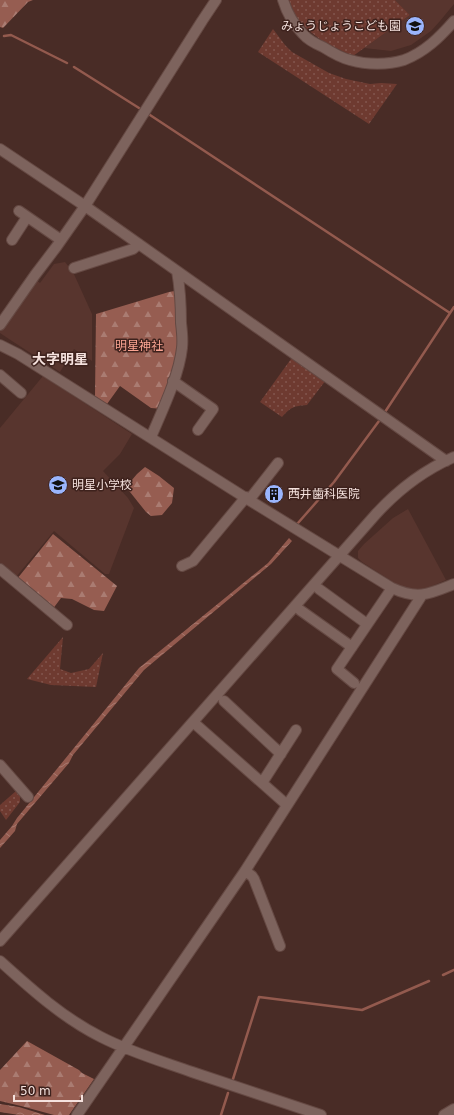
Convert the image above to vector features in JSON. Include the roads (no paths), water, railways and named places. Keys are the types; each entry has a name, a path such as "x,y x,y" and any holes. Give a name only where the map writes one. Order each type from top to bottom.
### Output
{"street":[{"path":"0,325 84,206 216,0"},
{"path":"283,0 291,19 304,35 315,43 339,56 360,62 395,62 410,57 433,43 454,21"},
{"path":"0,149 450,459 417,478 388,500 0,942"},
{"path":"19,211 61,240"},
{"path":"12,240 28,217"},
{"path":"74,268 133,249 139,244"},
{"path":"151,437 164,409 174,381 183,346 180,290 177,271"},
{"path":"0,345 18,354 392,588 408,594 422,595 429,594 454,584"},
{"path":"0,375 21,393"},
{"path":"174,381 213,409 198,430"},
{"path":"182,566 192,561 278,463"},
{"path":"0,569 66,625"},
{"path":"354,683 337,669 392,588"},
{"path":"319,589 368,624"},
{"path":"77,1115 245,871 422,595"},
{"path":"300,610 352,647"},
{"path":"224,701 281,754"},
{"path":"194,722 287,805"},
{"path":"262,783 296,730"},
{"path":"0,765 28,798"},
{"path":"245,871 254,879 280,946"},
{"path":"0,961 37,994 58,1010 102,1038 158,1060 321,1115"},
{"path":"444,1115 454,1109"}],"water":[{"path":"289,538 292,541 271,564 144,670 73,755 69,763 17,824 15,831 0,848 0,840 139,668 268,563"},
{"path":"0,1104 19,1107 45,1115 19,1115 0,1112"}],"waterway":[{"path":"4,36 11,35 67,63"},
{"path":"74,67 139,108"},
{"path":"150,115 450,313"},
{"path":"385,412 454,307"},
{"path":"298,523 334,482 379,421"},
{"path":"443,975 454,970"},
{"path":"233,1079 259,997 362,1010 429,981"},
{"path":"221,1115 228,1093"}],"place":[{"name":"みょうじょうこども園","path":"415,26"},
{"name":"明星小学校","path":"58,485"},
{"name":"西井歯科医院","path":"274,494"}],"district":[{"name":"大字明星","path":"60,359"}],"park label":[{"name":"明星神社","path":"139,346"}]}
